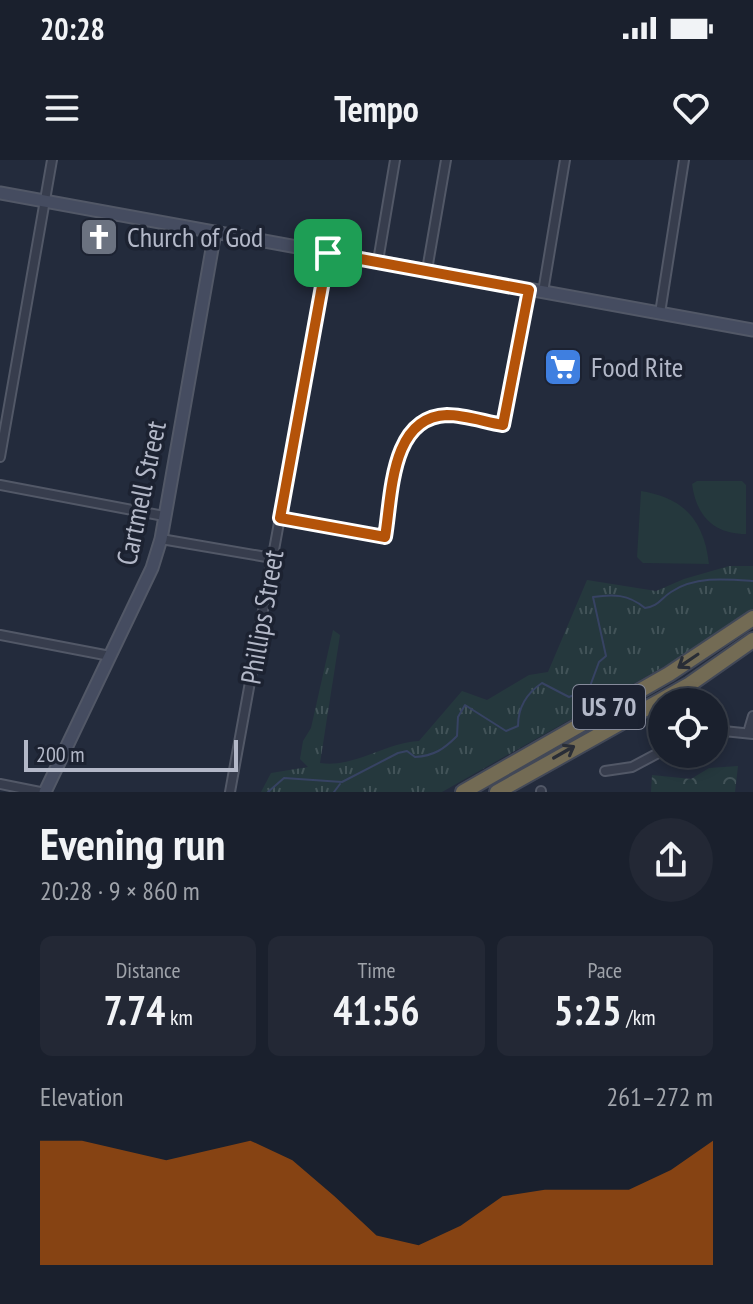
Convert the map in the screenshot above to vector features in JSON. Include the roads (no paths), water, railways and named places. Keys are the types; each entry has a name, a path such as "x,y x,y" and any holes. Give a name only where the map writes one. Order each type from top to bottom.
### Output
{"highway":[{"name":"US 70","path":"463,792 669,674 753,618"},
{"name":"US 70","path":"497,792 690,684 753,640"}],"main road":[{"path":"0,193 753,330"},
{"name":"Cartmell Street","path":"43,792 152,568 161,539 215,232"}],"street":[{"path":"0,457 52,160"},
{"path":"378,261 395,160"},
{"path":"427,270 446,160"},
{"path":"543,292 565,160"},
{"path":"660,313 684,160"},
{"name":"Phillips Street","path":"230,792 328,253"},
{"path":"280,518 385,537 399,457 406,437 421,422 446,415 503,425 529,290"},
{"path":"0,485 164,516"},
{"path":"161,539 272,558"},
{"path":"0,635 110,656"},
{"path":"728,731 750,733 753,716"},
{"path":"605,771 632,767 648,758"},
{"path":"0,784 43,792"}],"waterway":[{"path":"268,792 284,778 342,782 398,753 407,751 415,757 433,753 457,736 458,717 465,705 506,731 518,726 524,702 542,683 569,697 589,689 599,662 606,656 593,597 620,596 645,608 690,583 753,581"},
{"path":"334,792 340,784"}],"place":[{"name":"Church of God","path":"99,237"},
{"name":"Food Rite","path":"563,367"}]}
